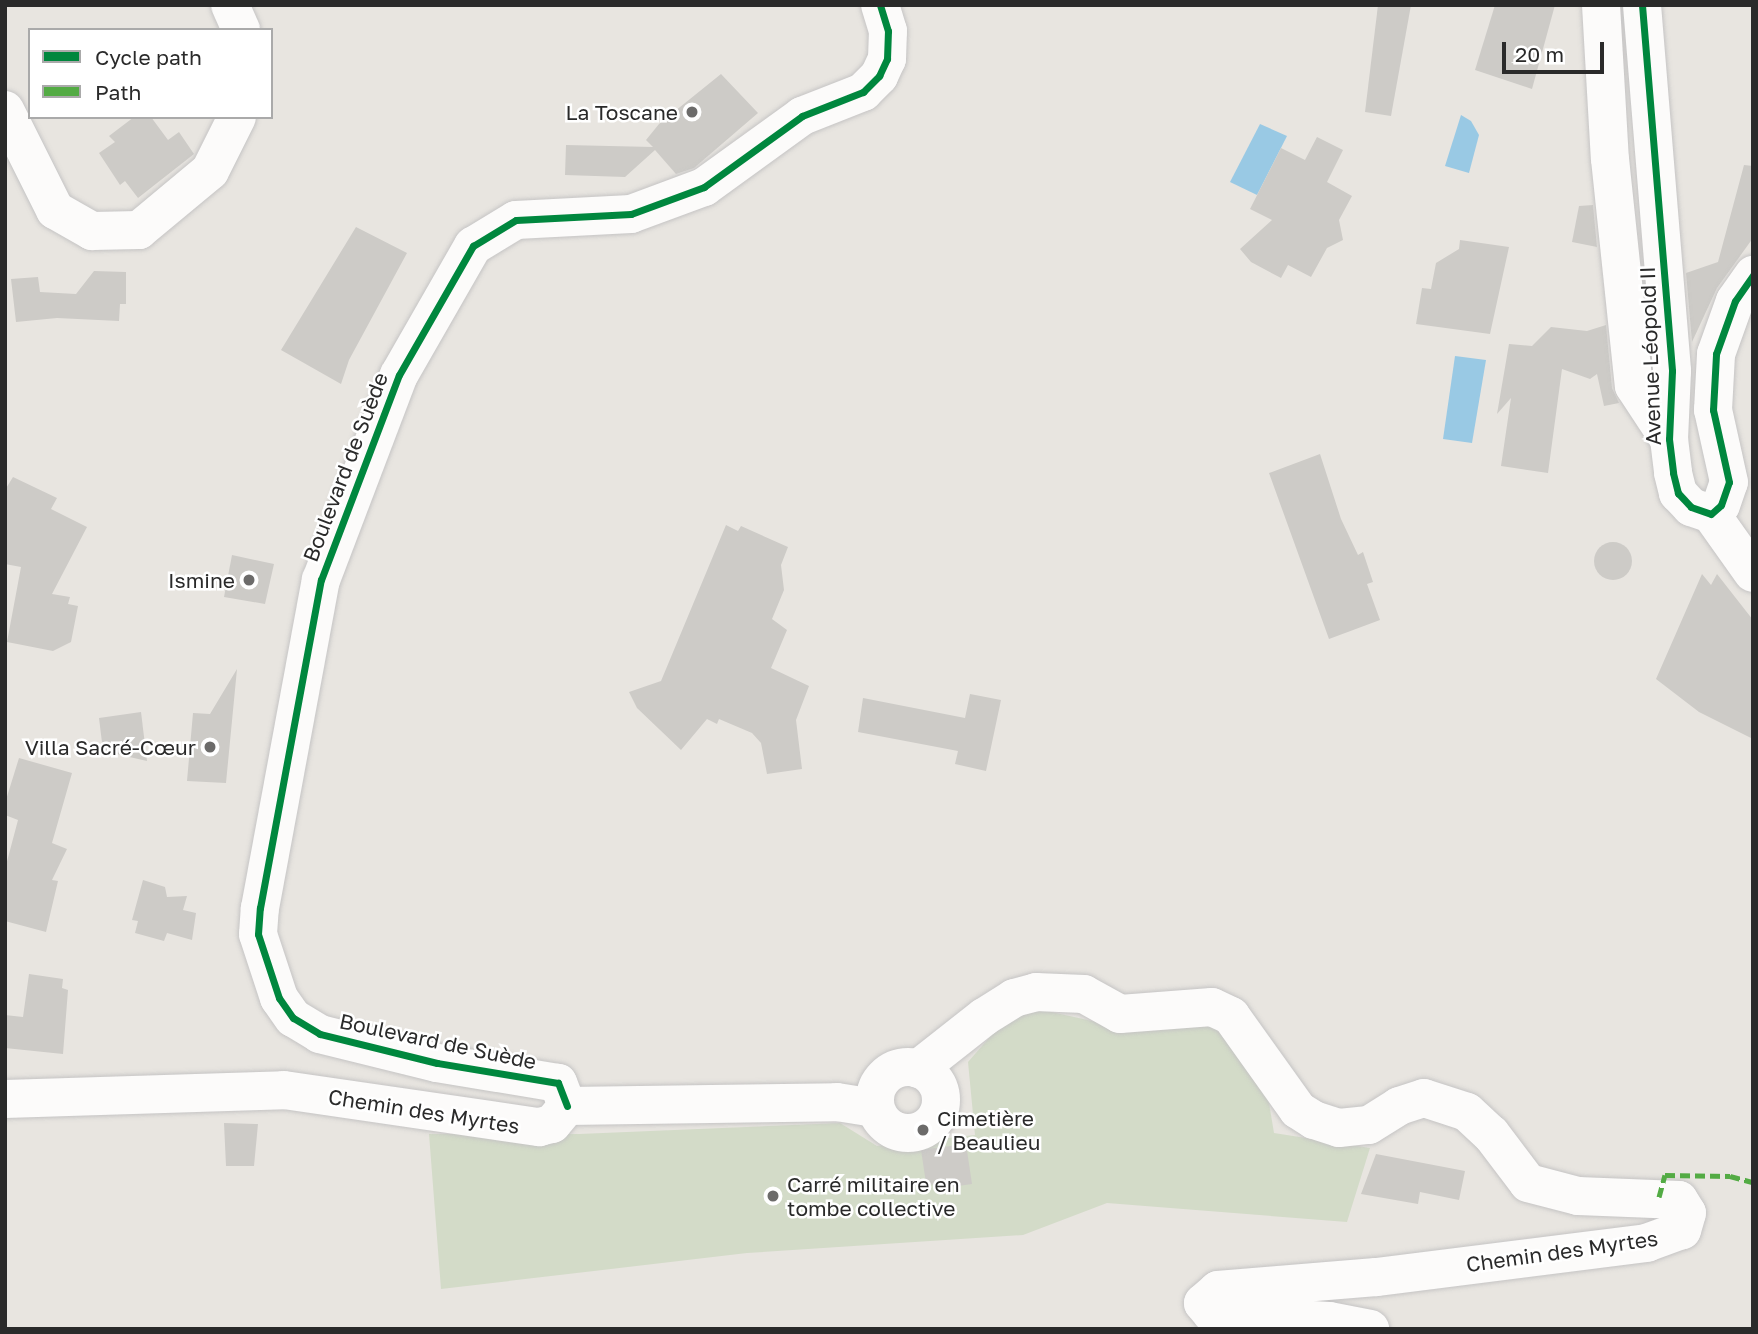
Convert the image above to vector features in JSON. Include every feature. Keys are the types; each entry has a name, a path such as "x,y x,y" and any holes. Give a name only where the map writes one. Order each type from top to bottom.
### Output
{"street":[{"path":"230,5 240,28"},
{"name":"Boulevard de Suède","path":"567,1106 558,1083 437,1063 320,1034 293,1018 279,998 258,934 260,908 321,580 399,375 473,246 516,220 631,214 704,187 802,116 863,92 879,76 887,59 888,31 880,5"},
{"path":"1601,5 1610,159 1634,386 1669,439"},
{"name":"Avenue Léopold II","path":"1642,5 1672,371 1669,439 1678,494 1691,507 1711,514"},
{"path":"5,110 55,210 92,231 139,230 210,171 236,119"},
{"path":"1753,275 1735,301 1716,354 1713,410 1729,482 1721,505 1711,514 1753,573"},
{"name":"Chemin des Myrtes","path":"918,1069 984,1017 1014,998 1036,992 1084,994 1120,1014 1212,1007 1231,1016 1298,1110 1314,1120 1339,1128 1369,1125 1399,1106 1424,1098 1467,1112 1491,1134 1528,1183 1578,1196 1679,1200 1688,1213 1682,1230 1647,1243 1376,1277 1218,1290 1203,1303 1212,1314 1329,1321 1370,1329"},
{"path":"907,1067 929,1074 940,1090 941,1102 932,1123 923,1130 900,1133 887,1127 875,1108 878,1085 886,1075 907,1067"},
{"name":"Chemin des Myrtes","path":"5,1100 284,1090 524,1127 552,1124 567,1106"},
{"path":"567,1106 837,1102 875,1108"}],"green space":[{"path":"1029,1007 1128,1029 1221,1026 1267,1091 1274,1133 1370,1148 1347,1222 1107,1203 1023,1235 747,1253 441,1289 429,1134 579,1134 840,1123 877,1146 975,1135 968,1062 1010,1014"}],"water":[{"path":"1461,115 1471,121 1479,135 1469,173 1445,166"},
{"path":"1260,124 1287,136 1257,195 1230,182"},
{"path":"1455,356 1486,360 1472,443 1443,439"}],"building":[{"path":"1378,5 1411,5 1391,116 1365,112"},
{"path":"1495,5 1555,5 1532,89 1475,70"},
{"path":"721,74 758,113 694,168 676,174 655,150 625,177 565,175 566,145 653,147 646,140 659,124"},
{"path":"131,119 152,119 168,140 179,132 194,154 138,198 125,181 120,185 99,153 115,142 109,136"},
{"path":"1317,137 1343,150 1327,182 1352,196 1339,220 1343,240 1327,248 1311,277 1288,265 1281,278 1251,262 1240,249 1272,220 1250,209 1281,148 1305,160"},
{"path":"1744,165 1753,166 1753,238 1717,288 1692,342 1686,273 1718,262"},
{"path":"1593,205 1597,247 1572,242 1579,206"},
{"path":"356,227 407,253 349,360 341,384 281,350"},
{"path":"1460,240 1509,247 1490,334 1416,324 1422,288 1431,289 1436,263 1459,249"},
{"path":"94,271 126,272 126,304 120,304 119,321 57,318 16,322 11,279 38,277 40,292 76,294"},
{"path":"1606,325 1612,388 1619,403 1604,406 1597,374 1590,379 1562,369 1548,473 1501,466 1511,398 1497,414 1509,344 1532,346 1551,327 1587,331"},
{"path":"1320,454 1341,519 1358,555 1363,552 1373,582 1367,584 1380,620 1329,639 1269,473"},
{"path":"13,477 57,498 51,509 87,527 52,594 70,597 68,604 78,606 71,642 53,651 7,642 21,567 5,564 5,490"},
{"path":"726,525 738,531 741,526 788,547 781,565 784,590 772,619 787,630 771,668 809,686 796,720 802,769 767,774 761,743 752,733 719,719 717,724 707,719 681,750 637,708 629,692 661,681"},
{"path":"1613,542 1627,547 1632,561 1627,575 1613,580 1599,575 1594,561 1599,547"},
{"name":"Ismine","path":"232,555 274,564 265,604 224,597"},
{"path":"1702,574 1711,585 1717,574 1753,620 1753,739 1699,712 1656,679"},
{"name":"Villa Sacré-Cœur","path":"237,669 226,783 187,781 193,713 210,714"},
{"path":"970,694 1001,700 986,771 955,764 958,751 858,732 863,698 965,718"},
{"path":"141,712 147,761 103,751 99,718"},
{"path":"19,758 72,773 52,843 67,849 52,880 58,881 46,932 5,921 5,869 18,820 5,815 5,803"},
{"path":"143,880 165,887 167,897 187,896 183,910 196,913 192,940 167,933 164,941 135,933 138,921 132,920"},
{"path":"29,974 63,979 62,988 68,990 63,1054 5,1048 5,1015 23,1017"},
{"path":"224,1123 258,1124 254,1166 226,1166"},
{"path":"966,1144 972,1184 944,1188 926,1183 921,1150"},
{"path":"1376,1154 1465,1171 1459,1200 1420,1192 1418,1204 1361,1194"}],"marked path":[{"path":"1659,1197 1665,1175 1730,1176 1753,1182"}],"cycle path":[{"path":"567,1106 558,1083 437,1063 320,1034 293,1018 279,998 258,934 260,908 321,580 399,375 473,246 516,220 631,214 704,187 802,116 863,92 879,76 887,59 888,31 880,5"},
{"path":"1642,5 1672,371 1669,439 1673,473 1678,493 1691,507 1711,514 1721,505 1729,482 1713,410 1716,354 1735,301 1753,275"}],"place":[{"name":"La Toscane","path":"692,112"},
{"name":"Ismine","path":"249,580"},
{"name":"Villa Sacré-Cœur","path":"210,747"},
{"name":"Cimetière / Beaulieu","path":"923,1130"},
{"name":"Carré militaire en tombe collective","path":"773,1196"}]}
